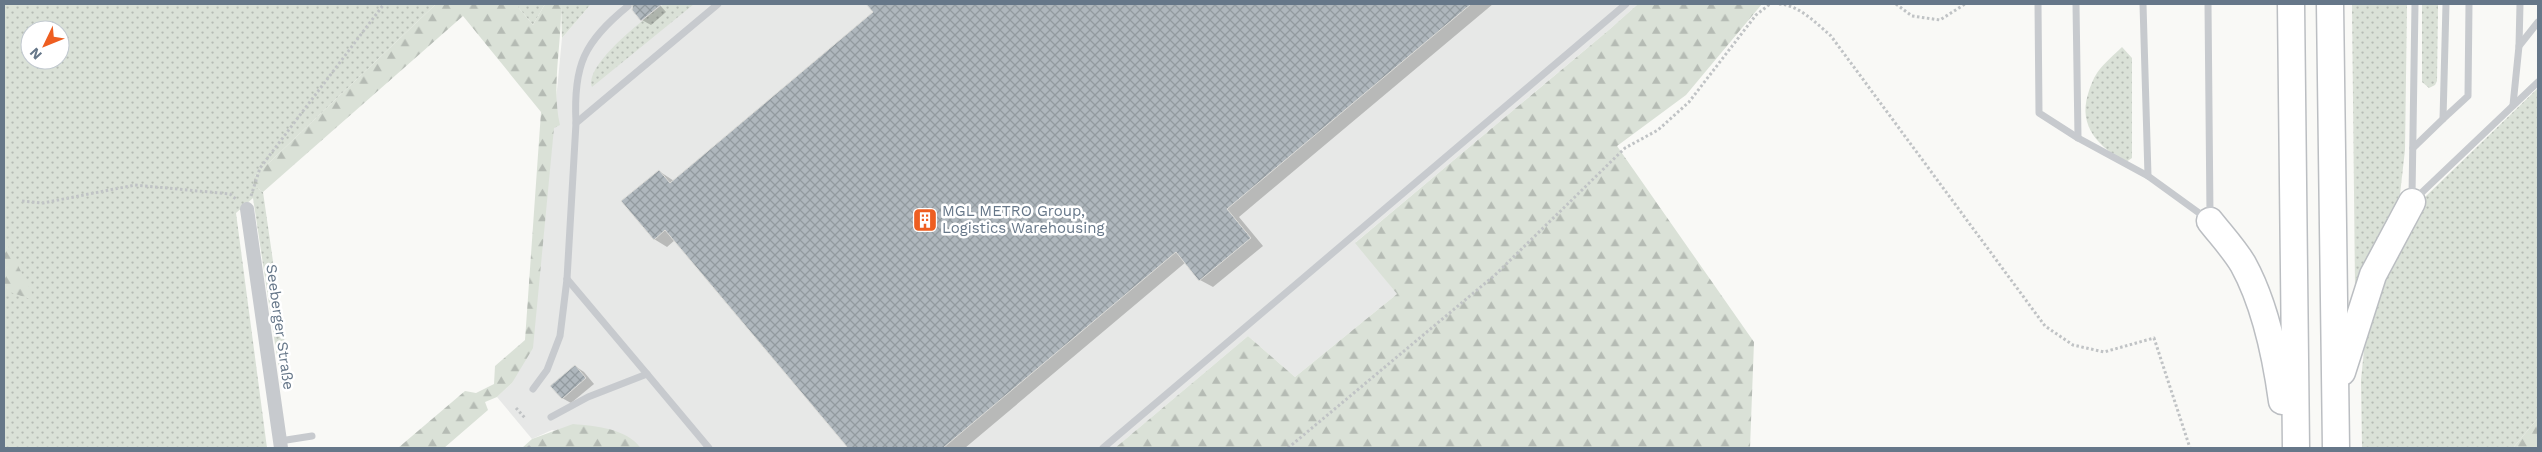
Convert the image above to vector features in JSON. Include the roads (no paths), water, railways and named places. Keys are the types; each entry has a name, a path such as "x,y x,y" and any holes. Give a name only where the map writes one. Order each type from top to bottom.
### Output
{"highway":[{"path":"2291,4 2296,448"},
{"path":"2330,4 2336,448"},
{"path":"2335,391 2374,275 2412,202"},
{"path":"2210,221 2243,264 2263,314 2277,366 2290,448"}],"street":[{"name":"Seeberger Straße","path":"247,210 281,445"}],"lane":[{"path":"576,123 718,4"},
{"path":"1103,448 1626,4"},
{"path":"2038,4 2039,113 2078,138 2148,176 2210,221"},
{"path":"2076,4 2078,138"},
{"path":"2143,4 2148,176"},
{"path":"2208,4 2210,221"},
{"path":"2412,202 2415,4"},
{"path":"2443,119 2446,4"},
{"path":"2413,148 2468,96 2469,4"},
{"path":"2513,105 2519,46 2520,4"},
{"path":"533,390 547,370 556,350 567,279 576,123 576,83 588,46 602,27 628,6"},
{"path":"2519,46 2538,22"},
{"path":"2412,202 2538,82"},
{"path":"567,279 709,448"},
{"path":"551,417 588,397 647,374"},
{"path":"281,445 312,436"}],"place":[{"name":"MGL METRO Group, Logistics Warehousing","path":"925,220"}]}
